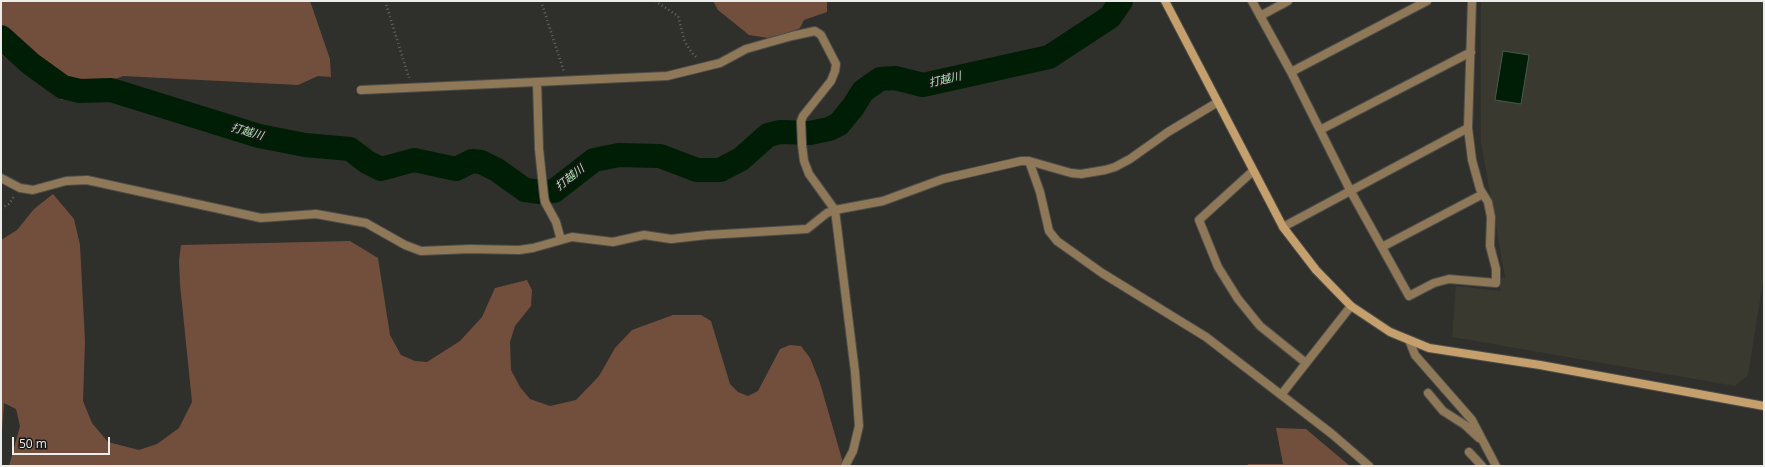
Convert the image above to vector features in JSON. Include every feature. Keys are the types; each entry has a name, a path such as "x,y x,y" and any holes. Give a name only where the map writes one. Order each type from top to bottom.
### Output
{"street":[{"path":"1165,1 1283,227 1316,270 1351,306 1390,332 1429,348 1540,365 1764,405"},
{"path":"1252,1 1291,72 1350,190 1409,296 1434,283 1448,279 1496,283 1496,269 1490,246 1491,217 1488,202 1483,194 1472,160 1468,128 1472,1"},
{"path":"1260,16 1288,1"},
{"path":"1291,72 1427,1"},
{"path":"361,90 667,76 720,63 746,49 792,36 815,31 821,34 836,64 835,71 830,81 803,116 801,121 802,145 804,161 809,174 835,210 855,372 859,426 854,451 845,466"},
{"path":"1320,130 1471,52"},
{"path":"537,82 539,149 544,196 545,202 556,222 561,240"},
{"path":"1,178 20,188 33,190 77,179 261,218 316,214 366,223 405,245 421,251 470,248 519,250 533,248 572,237 613,242 652,235 671,239 720,234 807,229 827,213 835,210 883,201 942,179 1012,162 1029,161 1071,173 1081,174 1105,170 1130,159 1168,132 1218,102"},
{"path":"1283,227 1468,128"},
{"path":"1029,161 1040,192 1049,231 1057,241 1102,273 1206,337 1369,466"},
{"path":"1253,171 1199,220 1218,267 1238,300 1260,326 1306,363"},
{"path":"1382,247 1483,194"},
{"path":"1281,395 1351,306"},
{"path":"1409,340 1415,355 1472,420 1496,466"},
{"path":"1428,393 1443,412 1465,425 1484,442"},
{"path":"1469,452 1482,466"}],"path":[{"path":"385,1 412,88"},
{"path":"541,1 567,80"},
{"path":"655,1 678,16 688,48 707,65"},
{"path":"1,208 13,200 20,188"}],"shaded area":[{"path":"1,1 310,1 330,59 331,77 318,76 298,85 123,76 62,100 1,54"},
{"path":"713,1 827,1 827,12 804,20 800,28 775,39 749,35 718,10"},
{"path":"1481,1 1764,1 1764,275 1748,375 1735,386 1452,337 1456,286 1501,291 1499,279 1505,277 1481,142"},
{"path":"1503,51 1529,55 1521,104 1495,100"},
{"path":"53,194 74,219 80,245 85,341 83,401 92,423 108,442 139,450 157,444 179,428 192,402 180,284 179,261 181,245 350,241 378,258 390,335 401,355 415,361 427,362 460,341 482,317 495,288 527,280 532,290 531,306 515,326 510,342 511,370 520,387 530,399 550,406 576,400 599,376 615,348 632,330 673,315 701,315 711,321 730,384 738,392 748,396 758,391 780,349 790,345 801,346 810,358 820,383 844,466 9,466 20,426 16,409 4,403 1,445 1,240 17,230 34,209"},
{"path":"1276,428 1306,429 1350,466 1247,466 1248,464 1283,464"}],"waterway":[{"name":"打越川","path":"1,37 31,64 63,87 80,91 111,90 259,136 305,145 350,149 367,162 381,169 414,160 456,169 472,161 481,162 497,170 525,190 540,192 554,191 594,160 619,155 660,156 697,170 720,170 741,159 768,135 780,132 810,133 829,129 839,124 853,107 863,91 880,79 895,78 923,85 1049,57 1110,17 1121,1"}]}
